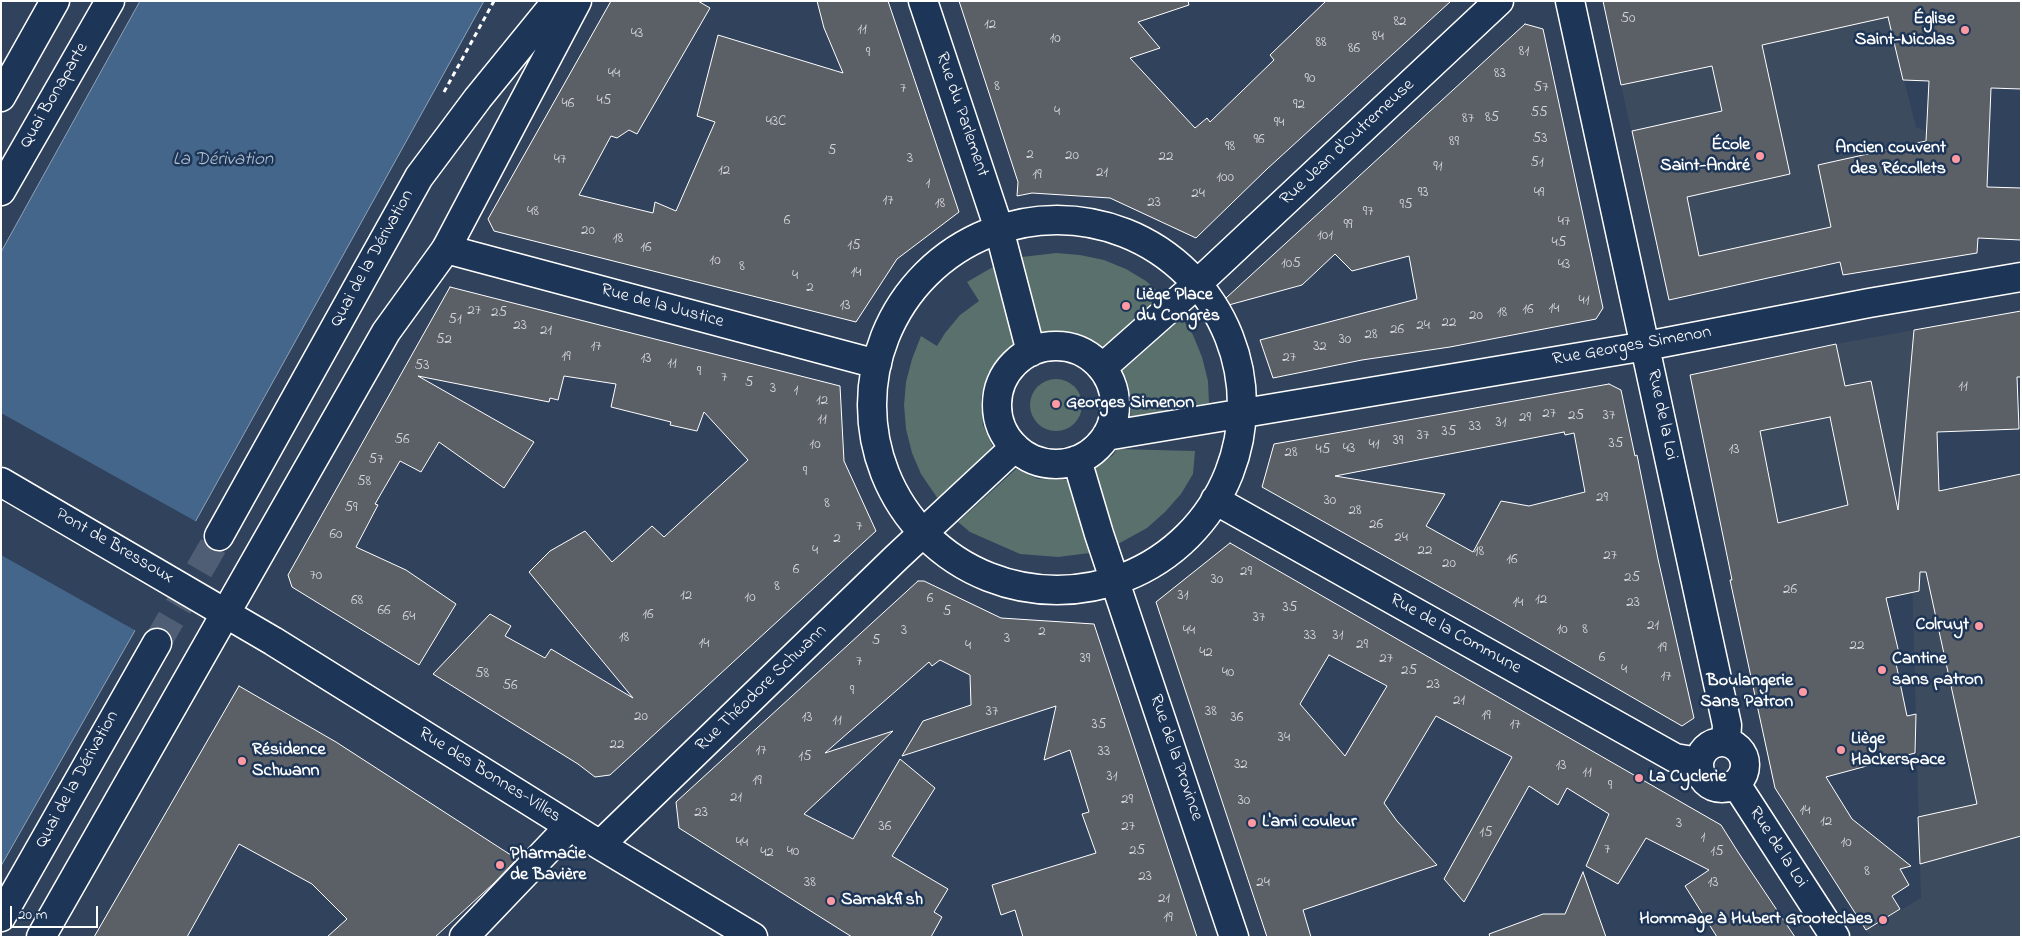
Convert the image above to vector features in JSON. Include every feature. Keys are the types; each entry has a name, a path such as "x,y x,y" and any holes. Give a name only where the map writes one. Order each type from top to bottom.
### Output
{"street":[{"path":"1,96 55,1"},
{"name":"Quai Bonaparte","path":"1,192 110,1"},
{"name":"Quai de la Dérivation","path":"219,536 419,177 478,98 557,1"},
{"path":"41,937 167,713 226,614 386,332 446,249 577,1"},
{"name":"Rue du Parlement","path":"923,1 999,229 1031,352"},
{"name":"Rue Jean d'Outremeuse","path":"1102,368 1196,284 1499,1"},
{"name":"Rue de la Loi","path":"1570,1 1727,725 1726,742"},
{"path":"1056,220 1085,222 1114,229 1140,240 1165,255 1196,284 1222,320 1233,347 1240,375 1242,413 1240,433 1233,461 1215,500 1207,513 1188,535 1166,554 1142,569 1115,580 1087,587 1058,590 1012,586 952,559 924,532 902,506 892,490 881,462 874,434 872,406 877,364 881,348 892,322 907,297 926,275 948,256 972,240 999,229 1027,223 1056,220"},
{"name":"Rue de la Justice","path":"446,249 877,364"},
{"name":"Rue Georges Simenon","path":"1106,436 1646,346 1869,303 2021,277"},
{"path":"1050,346 1070,348 1088,355 1102,368 1112,385 1116,405 1112,426 1101,444 1084,458 1064,464 1042,463 1023,455 1008,440 999,421 997,400 1002,380 1015,363 1031,352 1050,346"},
{"name":"Rue Théodore Schwann","path":"600,845 924,532 1015,447"},
{"name":"Rue de la Province","path":"1077,460 1234,937"},
{"name":"Pont de Bressoux","path":"1,482 226,614"},
{"name":"Rue de la Commune","path":"1215,500 1675,758 1699,762"},
{"name":"Rue des Bonnes-Villes","path":"226,614 600,845 753,937"},
{"name":"Quai de la Dérivation","path":"1,917 156,643"},
{"path":"1718,742 1726,742 1735,745 1741,750 1746,765 1744,774 1736,784 1725,788 1717,788 1704,780 1699,770 1699,762 1703,751 1709,746 1718,742"},
{"name":"Rue de la Loi","path":"1736,784 1835,937"},
{"path":"464,937 570,826"}],"shaded area":[{"name":"École Saint-André","path":"1720,10 1888,17 1916,127 1926,131 1925,147 1878,225 1875,270 1843,275 1840,262 1669,300 1621,85"},
{"path":"1914,330 1905,428 1909,497 2021,474 2021,937 1871,937 1866,930 1921,898 1911,543 1732,580 1690,375 1836,344"}],"green space":[{"path":"1056,253 1104,260 1126,269 1146,281 1162,295 1103,348 1096,342 1073,332 1049,331 1041,333 1022,257"},
{"path":"993,267 1014,345 1004,352 988,373 981,398 983,425 993,447 938,499 921,474 912,453 906,429 904,405 906,382 921,336 937,346 960,315 979,301 967,282"},
{"path":"1182,318 1193,335 1202,357 1208,381 1209,403 1130,417 1132,405 1127,380 1122,371"},
{"path":"1051,379 1061,379 1071,383 1078,390 1082,405 1078,420 1071,427 1061,431 1051,431 1041,427 1034,420 1030,410 1030,400 1034,390 1041,383"},
{"path":"1117,449 1195,451 1193,474 1181,494 1147,528 1118,544 1095,469 1113,455"},
{"path":"1016,469 1038,479 1068,480 1090,553 1058,557 1020,554 970,532 958,522"}],"water":[{"name":"La Dérivation","path":"140,1 484,1 133,634 1,866 1,252"}],"pier":[{"path":"1,413 197,522 138,632 1,555"}],"building":[{"path":"611,1 698,1 710,8 637,134 629,130 617,138 611,136 579,195 653,213 655,202 676,211 715,122 697,116 718,35 843,73 824,28 817,1 888,1 959,212 897,259 856,322 494,231 488,219"},
{"path":"959,1 1188,1 1189,5 1138,22 1160,48 1130,58 1195,128 1207,118 1210,122 1274,60 1270,55 1326,1 1451,1 1267,169 1196,238 1110,198 1032,193 1017,196 1018,182"},
{"path":"1603,1 2021,1 2021,89 1991,88 1987,187 2021,188 2021,240 1978,238 1977,253 1843,275 1840,262 1669,300 1632,131 1722,111 1712,66 1621,85","holes":["1888,17 1903,80 1929,81 1926,141 1818,165 1831,227 1699,256 1687,197 1790,174 1762,45"]},
{"path":"1525,24 1543,29 1603,308 1596,319 1450,347 1362,360 1273,378 1260,340 1417,299 1409,256 1352,271 1335,254 1302,285 1214,309"},
{"path":"450,287 840,386 844,461 876,531 610,775 595,777 578,764 433,674 490,614 511,626 505,636 545,658 551,649 633,698 529,572 550,551 585,531 612,562 652,526 664,537 748,460 704,412 697,431 670,425 671,422 611,407 616,384 564,376 558,400 550,398 549,402 418,376 534,442 504,488 439,442 421,472 400,461 375,504 378,505 356,547 406,570 456,604 419,665 292,587 288,575"},
{"path":"2021,311 2021,377 2017,377 2019,429 1937,432 1939,491 2021,474 2021,836 1920,864 1918,817 1977,804 1926,572 1920,572 1919,591 1886,598 1899,653 1894,654 1907,716 1916,714 1915,753 1826,777 1852,819 1911,866 1900,869 1909,885 1892,896 1900,909 1866,930 1775,788 1730,580 1732,580 1690,375 1836,344 1845,386 1871,381 1898,510 1914,330","holes":["1830,417 1848,505 1778,523 1760,431"]},
{"path":"1609,384 1621,390 1694,718 1682,726 1262,487 1274,444","holes":["1564,432 1565,435 1574,433 1585,492 1529,506 1501,501 1473,552 1426,526 1445,494 1335,476"]},
{"path":"1230,543 1721,825 1795,937 1717,937 1685,886 1709,870 1646,838 1618,884 1586,866 1609,814 1567,788 1558,805 1529,786 1464,902 1444,879 1512,757 1436,716 1384,803 1397,821 1437,865 1303,910 1311,937 1267,937 1156,602","holes":["1329,655 1387,686 1345,756 1300,704"]},
{"path":"918,581 924,581 1001,618 1094,624 1197,937 1023,937 1015,910 1001,915 992,885 1096,853 1082,814 1089,812 1070,750 1044,760 1056,706 902,756 923,721 971,705 970,675 940,660 932,666 929,662 825,753 893,731 804,814 853,839 900,759 935,788 892,856 948,889 934,912 942,917 931,937 852,937 679,828 676,802"},
{"path":"239,686 336,742 517,859 493,884 435,937 327,937 347,919 312,884 239,844 187,937 94,937"},
{"path":"1583,872 1606,937 1490,937 1489,934 1543,914 1565,914"}],"tunnel":[{"path":"157,643 219,536"}],"place":[{"name":"Église Saint-Nicolas","path":"1965,30"},
{"name":"École Saint-André","path":"1760,156"},
{"name":"Ancien couvent des Récollets","path":"1956,159"},
{"name":"Liège Place du Congrès","path":"1126,306"},
{"name":"Georges Simenon","path":"1056,404"},
{"name":"Colruyt","path":"1979,626"},
{"name":"Cantine sans patron","path":"1882,670"},
{"name":"Boulangerie Sans Patron","path":"1803,692"},
{"name":"Liège Hackerspace","path":"1841,750"},
{"name":"Résidence Schwann","path":"242,761"},
{"name":"La Cyclerie","path":"1639,778"},
{"name":"L'ami couleur","path":"1252,823"},
{"name":"Pharmacie de Bavière","path":"500,865"},
{"name":"Samakfish","path":"831,901"},
{"name":"Hommage à Hubert Grooteclaes","path":"1883,920"}]}
